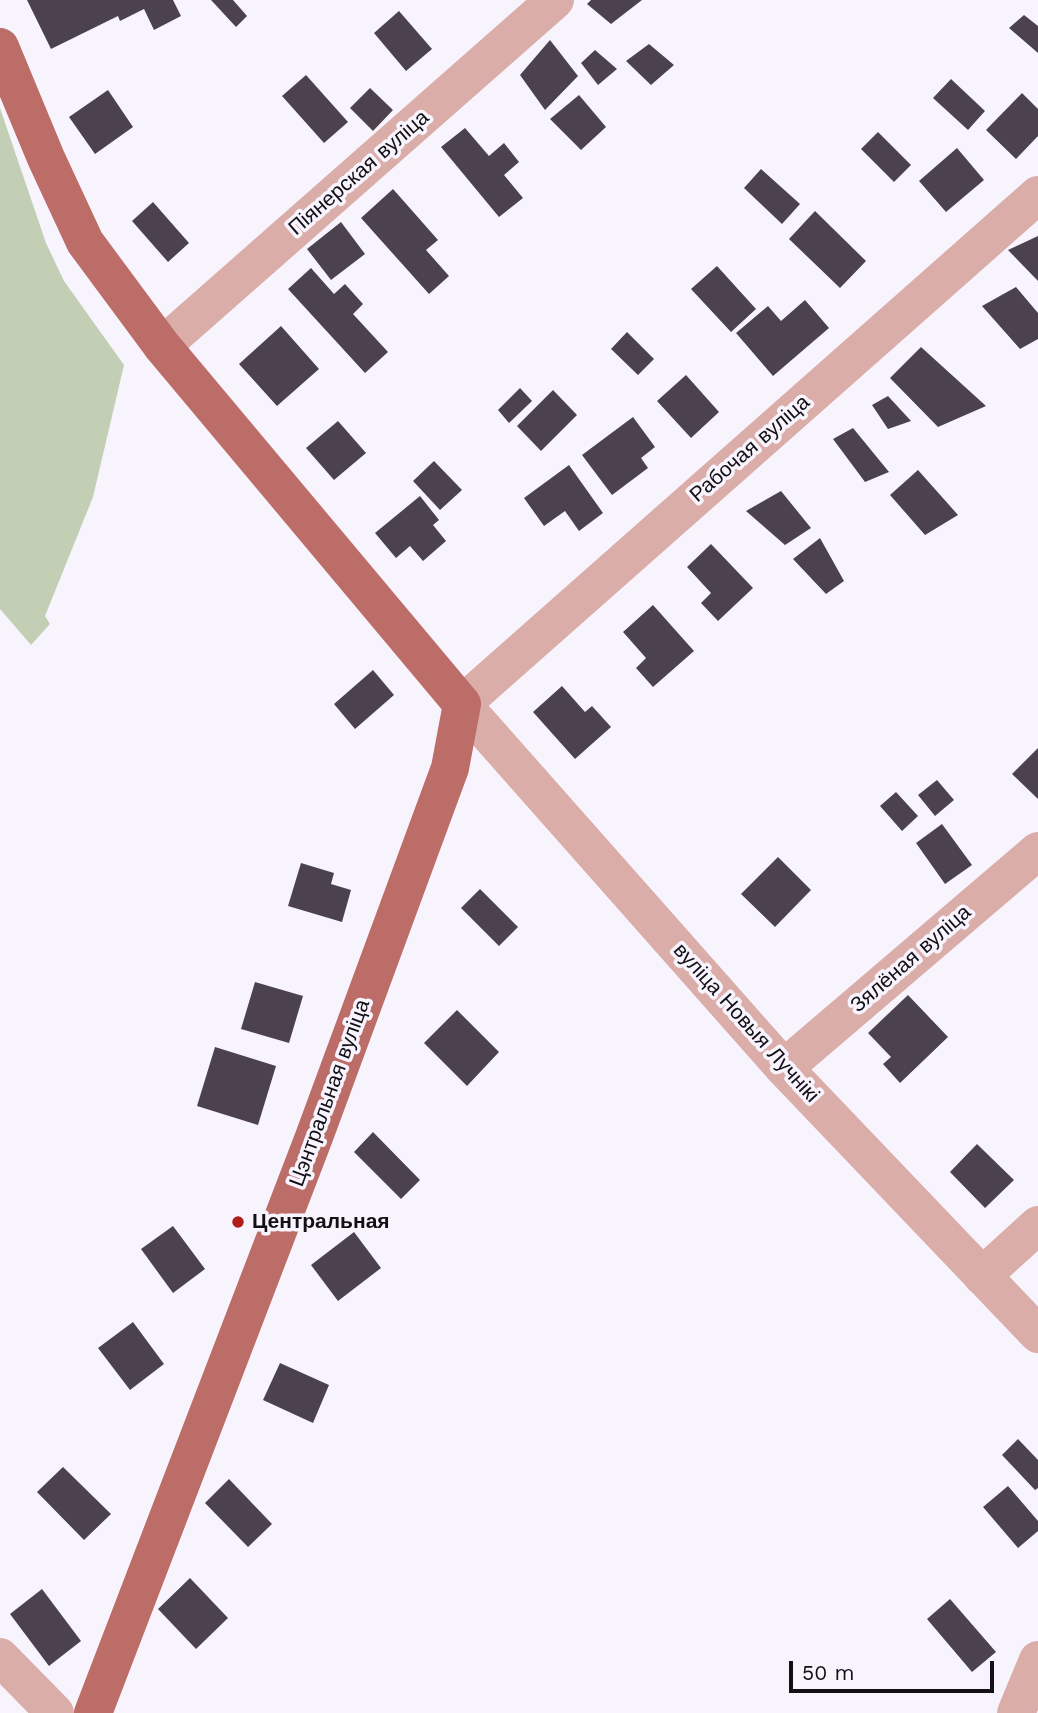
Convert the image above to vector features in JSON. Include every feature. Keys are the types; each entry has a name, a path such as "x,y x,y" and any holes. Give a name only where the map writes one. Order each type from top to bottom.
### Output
{"main road":[{"path":"0,47 46,158 85,242 162,346 462,704"},
{"name":"Цэнтральная вуліца","path":"93,1713 314,1137 450,768 462,704"}],"street":[{"name":"Піянерская вуліца","path":"162,346 555,0"},
{"name":"Рабочая вуліца","path":"462,704 1038,195"},
{"name":"вуліца Новыя Лучнікі","path":"462,704 784,1068 1038,1334"},
{"name":"Зялёная вуліца","path":"784,1068 1038,851"},
{"path":"982,1276 1038,1226"},
{"path":"0,1657 55,1713"},
{"path":"1016,1713 1038,1660"}],"green space":[{"path":"0,108 46,243 64,281 124,365 93,497 45,616 50,624 31,645 0,609"}],"building":[{"path":"27,0 173,0 181,16 154,30 144,9 120,21 118,16 51,49"},
{"path":"211,0 233,0 247,16 236,27"},
{"path":"591,0 642,0 611,24 587,4"},
{"path":"399,11 432,49 406,71 374,33"},
{"path":"1024,15 1038,26 1038,53 1009,28"},
{"path":"550,40 578,76 545,110 520,75"},
{"path":"649,44 674,65 651,85 626,61"},
{"path":"595,50 617,69 598,85 581,63"},
{"path":"306,75 348,122 324,143 282,96"},
{"path":"951,79 985,111 968,130 933,98"},
{"path":"370,88 393,110 373,131 350,108"},
{"path":"108,90 133,127 95,154 69,117"},
{"path":"1022,93 1038,109 1038,136 1016,159 986,130"},
{"path":"579,95 606,127 581,150 550,119"},
{"path":"465,128 489,156 504,143 519,162 504,175 523,198 499,217 441,147"},
{"path":"878,132 911,165 894,182 861,149"},
{"path":"957,148 984,180 946,212 919,181"},
{"path":"761,169 800,204 782,224 744,188"},
{"path":"393,189 438,240 426,250 449,276 429,294 361,218"},
{"path":"153,202 189,243 168,262 132,221"},
{"path":"815,211 866,261 840,288 789,239"},
{"path":"341,222 365,254 331,280 307,249"},
{"path":"1038,236 1038,281 1008,250"},
{"path":"717,266 756,309 731,332 691,289"},
{"path":"311,268 334,294 345,284 363,304 353,314 388,352 365,373 288,289"},
{"path":"1016,287 1038,313 1038,339 1020,349 982,306"},
{"path":"805,300 829,328 773,376 736,333 768,306 781,321"},
{"path":"281,326 319,369 277,406 239,364"},
{"path":"627,332 654,359 638,375 611,349"},
{"path":"921,347 986,406 938,427 890,378"},
{"path":"686,375 719,412 691,438 657,401"},
{"path":"520,388 532,401 509,423 498,410"},
{"path":"553,390 577,415 541,451 517,426"},
{"path":"888,396 911,421 888,429 872,405"},
{"path":"633,417 655,447 641,458 648,468 612,495 582,455"},
{"path":"338,421 366,453 334,480 306,448"},
{"path":"853,428 889,472 865,482 833,439"},
{"path":"434,461 462,490 440,510 413,481"},
{"path":"569,465 603,513 579,531 565,511 544,526 524,498"},
{"path":"918,470 958,515 925,535 890,495"},
{"path":"781,491 811,528 785,545 746,511"},
{"path":"420,496 439,520 433,525 446,541 423,561 410,546 396,558 375,533"},
{"path":"820,538 844,581 826,594 793,559"},
{"path":"711,544 753,588 718,621 701,603 711,593 687,567"},
{"path":"653,605 694,651 653,687 636,668 646,658 623,632"},
{"path":"373,670 394,695 355,729 334,704"},
{"path":"562,686 585,712 592,706 611,727 575,759 533,712"},
{"path":"1038,748 1038,799 1012,774"},
{"path":"937,780 954,800 935,816 918,795"},
{"path":"896,792 918,816 902,831 880,806"},
{"path":"942,824 972,865 945,884 916,843"},
{"path":"778,857 811,890 775,927 741,894"},
{"path":"301,863 334,873 331,884 351,890 342,922 288,906"},
{"path":"480,889 518,927 499,946 461,908"},
{"path":"255,982 303,996 289,1043 241,1029"},
{"path":"908,995 948,1037 900,1083 883,1064 891,1057 868,1033"},
{"path":"457,1010 499,1052 467,1086 424,1043"},
{"path":"215,1047 276,1066 258,1125 197,1106"},
{"path":"373,1132 420,1180 401,1199 354,1152"},
{"path":"977,1144 1014,1180 985,1208 950,1172"},
{"path":"173,1226 205,1269 173,1293 141,1249"},
{"path":"354,1232 381,1268 338,1301 311,1265"},
{"path":"133,1322 164,1364 130,1390 98,1348"},
{"path":"280,1363 329,1385 313,1423 263,1400"},
{"path":"1018,1439 1038,1460 1038,1488 1035,1490 1002,1455"},
{"path":"63,1467 111,1514 84,1540 37,1492"},
{"path":"229,1479 272,1524 248,1547 205,1503"},
{"path":"1008,1486 1038,1521 1038,1531 1018,1548 983,1507"},
{"path":"190,1578 228,1618 196,1649 158,1609"},
{"path":"42,1589 81,1641 49,1666 10,1614"},
{"path":"950,1599 996,1652 972,1672 927,1619"}],"place":[{"name":"Центральная","path":"238,1222"}]}
